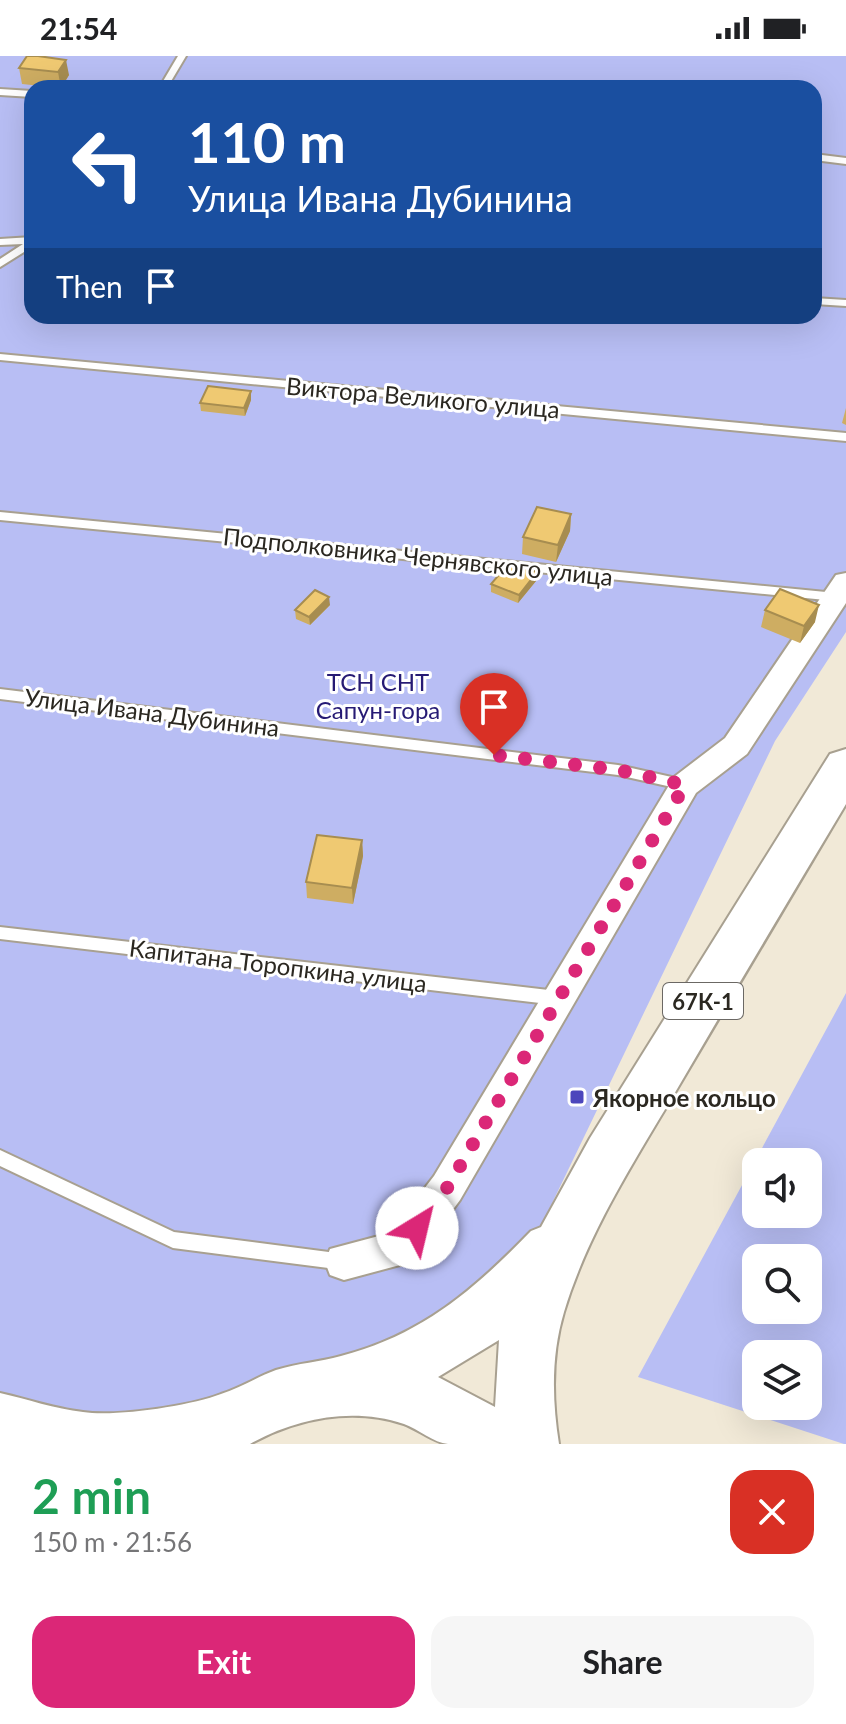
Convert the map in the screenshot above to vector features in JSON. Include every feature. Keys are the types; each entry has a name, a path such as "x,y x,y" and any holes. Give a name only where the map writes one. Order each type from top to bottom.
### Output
{"main road":[{"name":"67К-1","path":"529,1444 525,1424 524,1364 534,1314 564,1237 630,1122 846,766"},
{"name":"67К-1","path":"209,1434 263,1405 310,1389 348,1384 426,1353 470,1327 564,1237"},
{"name":"67К-1","path":"348,1384 397,1390 432,1404 492,1444"},
{"path":"0,1423 84,1443 130,1443 209,1434"},
{"path":"0,1437 7,1444"}],"street":[{"path":"344,1262 402,1248 447,1188 685,785 736,746 841,590"}],"lane":[{"path":"168,80 182,56"},
{"path":"0,92 24,94"},
{"path":"822,158 846,161"},
{"path":"0,242 24,241"},
{"path":"0,264 24,247"},
{"path":"822,302 846,303"},
{"name":"Виктора Великого улица","path":"0,357 846,437"},
{"name":"Подполковника Чернявского улица","path":"0,516 841,590"},
{"name":"Улица Ивана Дубинина","path":"0,694 618,770 685,785"},
{"name":"Капитана Торопкина улица","path":"0,933 557,998"},
{"path":"0,1158 173,1240 344,1262"}],"green space":[{"name":"ТСН СНТ Сапун-гора","path":"0,56 846,56 846,632 775,741 502,1307 148,1434 0,1397"},
{"path":"846,993 846,1444 770,1420 822,1420 822,1340 742,1340 742,1411 638,1377 742,1185 742,1228 822,1228 822,1148 762,1148"}],"building":[{"path":"27,56 66,60 58,72 19,68"},
{"path":"208,386 251,391 244,408 200,403"},
{"path":"537,507 571,514 558,545 523,537"},
{"path":"510,562 537,572 519,595 491,584"},
{"path":"780,589 819,605 804,626 765,610"},
{"path":"315,590 329,597 309,617 295,610"},
{"path":"317,835 362,840 352,888 306,882"}],"place":[{"name":"Якорное кольцо","path":"577,1097"}],"route":[{"path":"417,1228 447,1188 685,785 618,770 494,755"}]}
